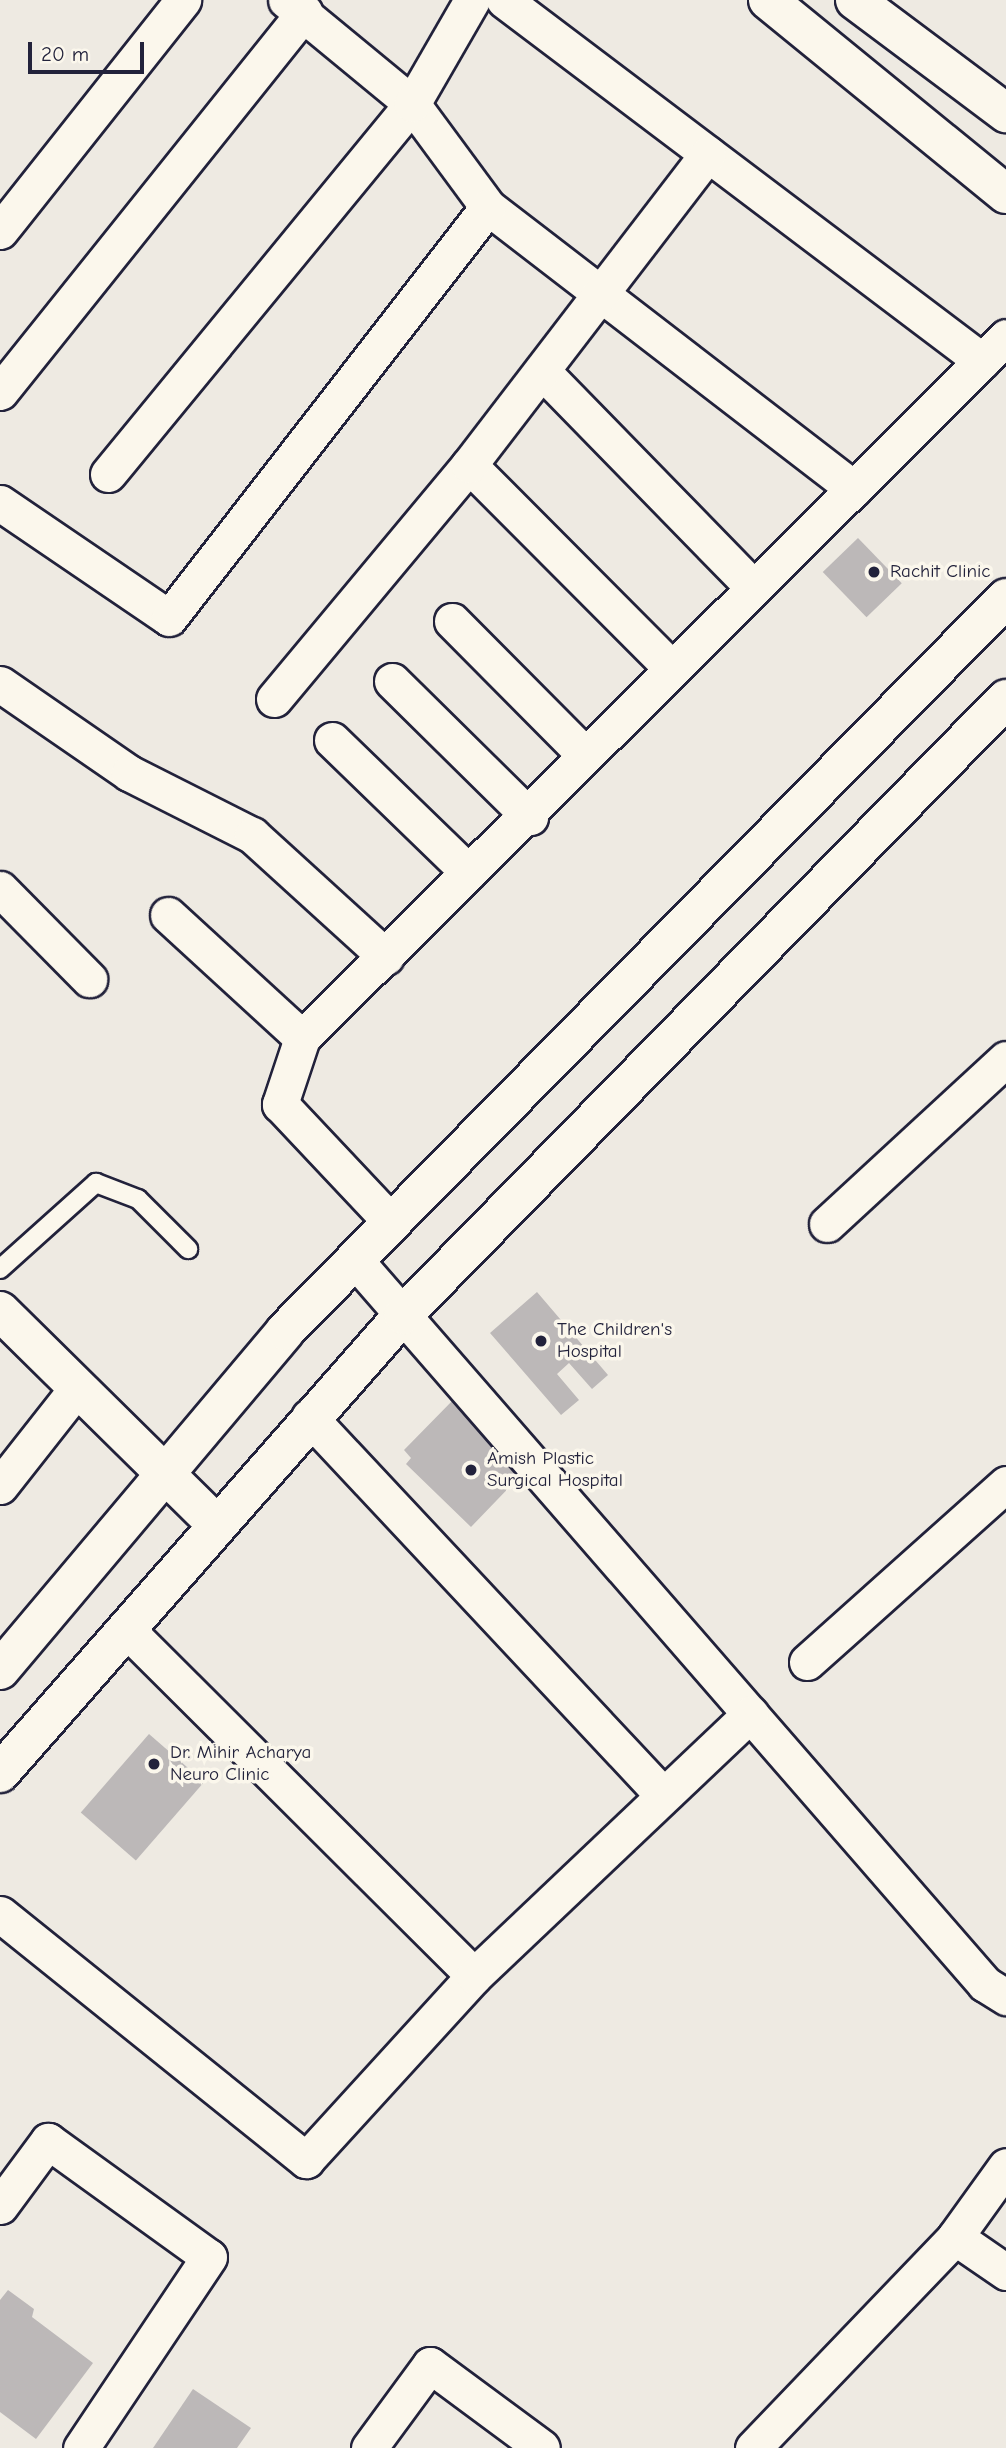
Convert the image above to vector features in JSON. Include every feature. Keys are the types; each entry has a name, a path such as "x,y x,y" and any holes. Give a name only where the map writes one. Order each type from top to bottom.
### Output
{"main road":[{"path":"768,0 1006,194"},
{"path":"855,0 1006,113"},
{"path":"0,1670 163,1471 355,1260 1006,598"},
{"path":"0,1773 127,1630 215,1522 403,1315 1006,699"},
{"path":"0,1311 215,1522"}],"street":[{"path":"0,231 183,0"},
{"path":"107,474 412,104 472,0"},
{"path":"504,0 982,361"},
{"path":"0,392 295,6 412,104 488,207 853,489"},
{"path":"274,699 469,465 542,371 597,291 708,154"},
{"path":"0,503 169,618 488,207"},
{"path":"392,1223 280,1104 302,1038 386,957 468,872 530,817 585,755 1006,337"},
{"path":"542,371 754,587"},
{"path":"469,465 672,669"},
{"path":"452,621 585,755"},
{"path":"392,681 530,817"},
{"path":"0,684 129,773 252,835 386,957"},
{"path":"332,740 468,872"},
{"path":"0,889 89,979"},
{"path":"168,915 302,1038"},
{"path":"827,1224 1006,1059"},
{"path":"355,1260 985,1984 1006,1997"},
{"path":"0,1486 78,1387"},
{"path":"309,1417 661,1793"},
{"path":"807,1662 1006,1484"},
{"path":"127,1630 474,1976"},
{"path":"0,1914 306,2160 474,1976 661,1793 750,1714"},
{"path":"0,2206 48,2141 209,2257 81,2448"},
{"path":"753,2448 955,2237 1006,2166"},
{"path":"955,2237 1006,2272"},
{"path":"369,2448 430,2365 542,2448"}],"lane":[{"path":"0,1269 96,1183 138,1199 188,1249"}],"building":[{"path":"858,538 902,583 867,617 823,572"},
{"path":"537,1292 608,1375 592,1389 569,1363 557,1374 579,1400 561,1415 490,1333"},
{"path":"454,1399 526,1470 471,1527 406,1464 411,1458 404,1450"},
{"path":"149,1734 204,1782 136,1860 81,1812"},
{"path":"8,2290 34,2309 32,2317 93,2363 36,2439 0,2412 0,2300"},
{"path":"193,2389 251,2428 237,2448 153,2448"}],"place":[{"name":"Rachit Clinic","path":"874,572"},
{"name":"The Children's Hospital","path":"541,1341"},
{"name":"Amish Plastic Surgical Hospital","path":"471,1470"},
{"name":"Dr. Mihir Acharya Neuro Clinic","path":"154,1764"}]}
